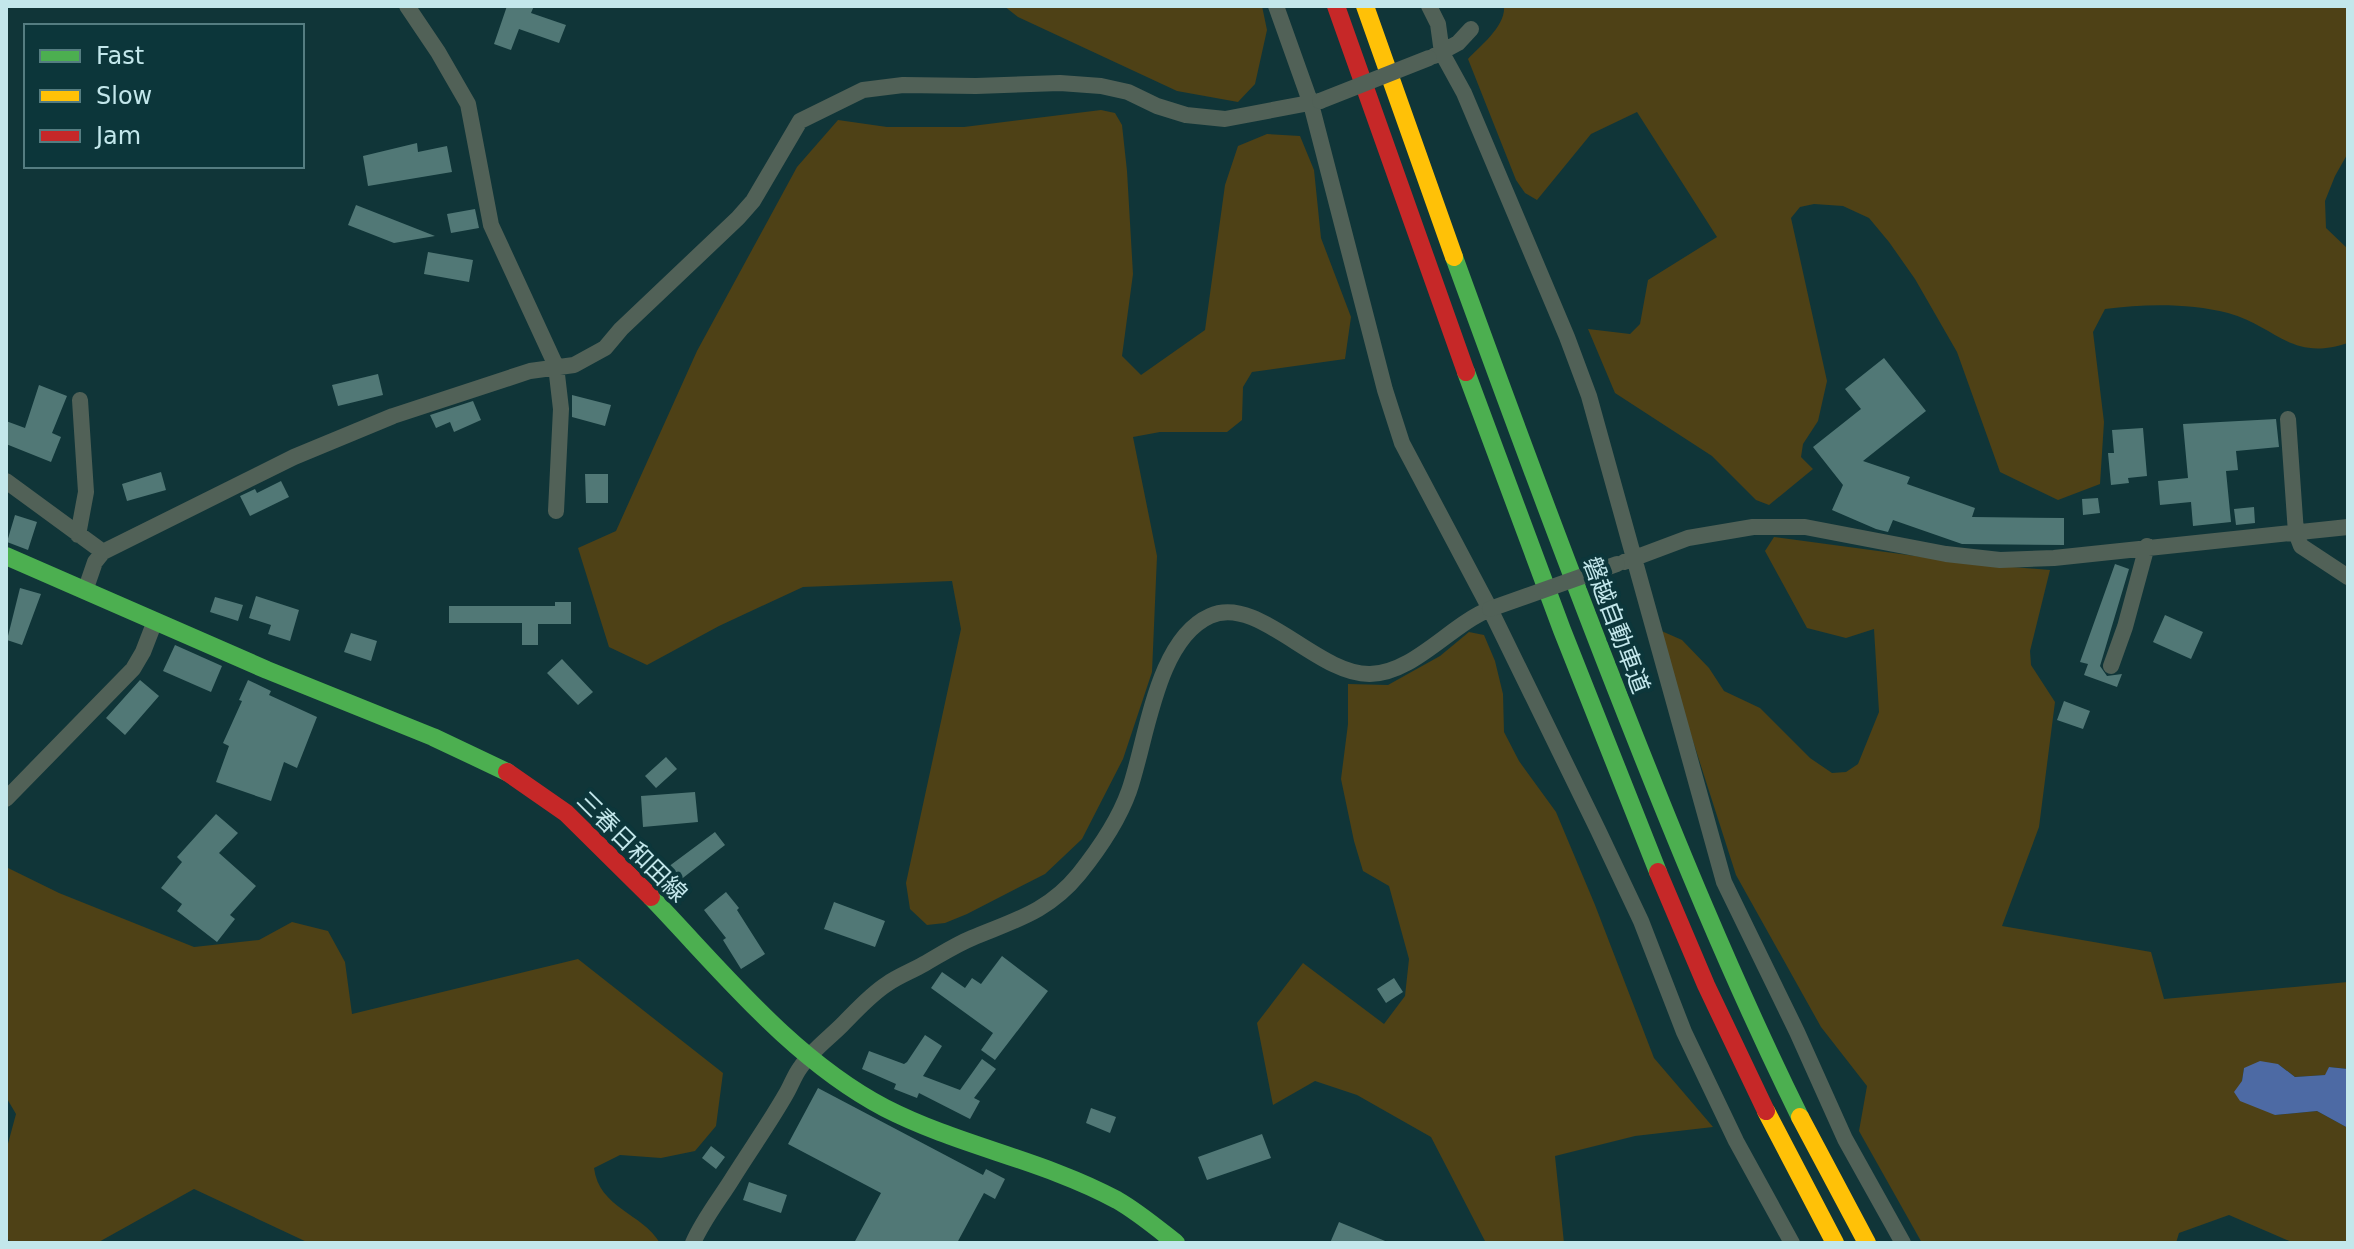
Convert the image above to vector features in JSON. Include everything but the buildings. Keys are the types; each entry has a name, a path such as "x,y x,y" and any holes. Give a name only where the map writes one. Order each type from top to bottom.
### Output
{"main road":[{"path":"1336,6 1540,576 1623,786 1722,1016 1835,1243"},
{"name":"磐越自動車道","path":"1365,6 1566,563 1677,844 1784,1083 1867,1243"},
{"name":"三春日和田線","path":"6,556 303,686 481,758 513,776 555,804 621,865 723,974 808,1057 856,1091 933,1130 1070,1178 1117,1200 1176,1243"}],"street":[{"path":"407,6 468,104 491,225 556,366 561,409 556,511"},
{"path":"1276,6 1315,102 1385,390 1402,443 1490,609 1641,921 1684,1032 1736,1141 1792,1243"},
{"path":"1429,6 1438,24 1436,56 1464,93 1589,396 1625,562 1724,882 1845,1139 1903,1243"},
{"path":"85,591 95,562 103,552 294,457 393,416 530,371 574,365 605,348 753,201 800,121 863,90 903,85 1060,83 1101,86 1128,92 1186,115 1225,119 1315,102 1436,56 1471,29"},
{"path":"78,535 86,492 80,400"},
{"path":"2288,419 2296,533 2301,546 2348,577"},
{"path":"6,481 103,552"},
{"path":"693,1243 705,1217 808,1057 863,1003 888,983 968,939 1028,916 1059,895 1074,880 1107,836 1120,812 1173,650 1185,632 1213,614 1233,613 1253,618 1322,660 1352,672 1371,674 1393,669 1416,658 1458,625 1490,609 1688,538 1723,531 1776,526 1805,527 1946,554 2000,560 2054,558 2348,527"},
{"path":"2111,666 2147,546"},
{"path":"6,799 133,669 155,621"}],"shaded area":[{"path":"1004,6 1262,6 1267,30 1255,84 1238,102 1177,91 1018,17"},
{"path":"1504,6 2348,6 2348,153 2325,201 2326,228 2348,249 2348,343 2328,348 2298,346 2245,319 2198,307 2151,305 2105,309 2093,332 2104,422 2100,484 2058,500 2000,472 1957,352 1915,279 1869,218 1843,206 1814,204 1800,207 1791,218 1827,381 1818,421 1803,444 1801,457 1813,469 1769,505 1756,500 1712,456 1615,393 1588,329 1630,334 1640,324 1648,280 1717,237 1637,112 1591,134 1537,200 1525,193 1516,180 1468,59 1497,28"},
{"path":"1101,110 1115,113 1122,125 1127,171 1133,274 1122,356 1141,375 1205,330 1225,185 1238,146 1267,134 1300,136 1314,170 1321,238 1351,317 1345,359 1252,372 1243,387 1242,420 1227,432 1160,432 1133,437 1157,556 1152,672 1123,759 1082,839 1045,874 967,914 945,923 927,925 910,909 906,883 961,629 952,581 803,587 719,626 647,665 609,647 578,548 616,531 697,351 797,167 838,120 887,127 964,127"},
{"path":"1774,537 1975,564 2050,570 2030,651 2031,665 2055,702 2039,827 2002,926 2151,952 2164,999 2348,982 2348,1069 2329,1067 2326,1075 2295,1077 2278,1064 2244,1068 2242,1081 2275,1115 2317,1111 2348,1128 2348,1243 2294,1243 2229,1215 2179,1233 2176,1243 1922,1243 1859,1131 1867,1086 1821,1027 1736,875 1657,629 1682,640 1709,668 1724,691 1760,708 1810,758 1832,773 1846,772 1858,764 1879,712 1874,629 1846,638 1807,628 1765,551"},
{"path":"1469,632 1484,635 1495,661 1503,694 1504,732 1519,761 1556,812 1654,1058 1713,1127 1635,1136 1555,1156 1564,1243 1486,1243 1431,1137 1357,1095 1315,1081 1273,1105 1257,1023 1303,963 1384,1024 1405,996 1409,959 1389,886 1363,871 1341,779 1348,724 1348,684 1388,685 1440,656"},
{"path":"6,867 59,893 194,947 259,940 292,922 328,931 345,962 352,1014 578,959 723,1073 716,1126 695,1151 661,1158 620,1155 594,1168 604,1192 643,1224 660,1243 309,1243 194,1189 97,1243 13,1243 6,1238 6,1151 16,1114 6,1097"}],"water":[{"path":"2260,1061 2278,1064 2295,1077 2325,1075 2329,1067 2348,1069 2348,1128 2317,1111 2275,1115 2240,1101 2234,1092 2242,1081 2244,1068"}],"traffic: fast":[{"path":"1454,257 1555,531 1660,801 1727,960 1800,1117"},
{"path":"1466,372 1562,630 1658,872"},
{"path":"6,556 267,670 433,737 507,772"},
{"path":"651,897 760,1012 819,1065 851,1088 885,1108 942,1133 1089,1186 1125,1205 1176,1243"}],"traffic: slow":[{"path":"1365,6 1454,257"},
{"path":"1766,1111 1835,1243"},
{"path":"1800,1117 1867,1243"}],"traffic: jam":[{"path":"1336,6 1466,372"},
{"path":"507,772 566,813 651,897"},
{"path":"1658,872 1706,985 1766,1111"}]}
